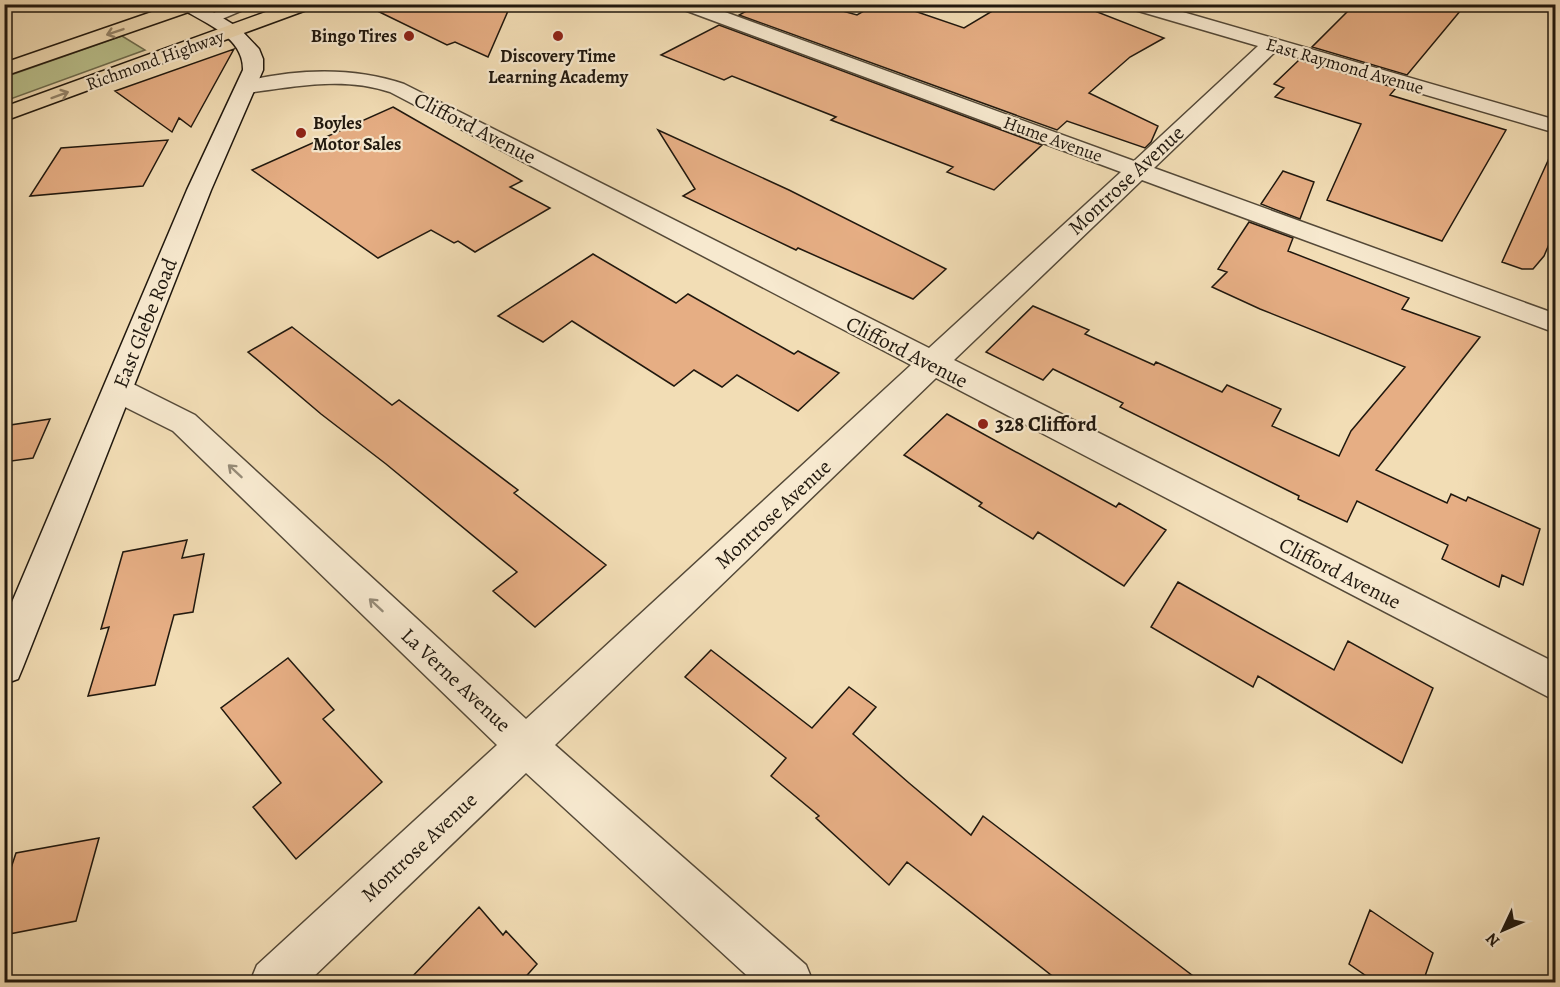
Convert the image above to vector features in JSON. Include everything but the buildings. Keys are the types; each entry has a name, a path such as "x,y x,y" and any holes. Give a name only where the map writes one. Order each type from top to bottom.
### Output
{"highway":[{"name":"Richmond Highway","path":"4,115 306,4"},
{"name":"Richmond Highway","path":"4,70 192,5"}],"street":[{"name":"Hume Avenue","path":"685,4 1556,324"},
{"name":"East Raymond Avenue","path":"1134,4 1556,127"},
{"name":"East Glebe Road","path":"4,667 200,190 246,87 255,60 249,45 192,5"},
{"name":"Montrose Avenue","path":"274,982 933,365 1136,169 1271,45"},
{"name":"Clifford Avenue","path":"246,87 333,76 382,81 1556,683"},
{"name":"La Verne Avenue","path":"118,390 184,423 526,746 789,982"}],"lane":[{"path":"210,19 251,4"}],"green space":[{"path":"122,36 145,50 5,101 5,77"}],"place":[{"name":"Bingo Tires","path":"409,36"},
{"name":"Discovery Time Learning Academy","path":"558,36"},
{"name":"Boyles Motor Sales","path":"301,133"},
{"name":"328 Clifford","path":"983,424"}]}
